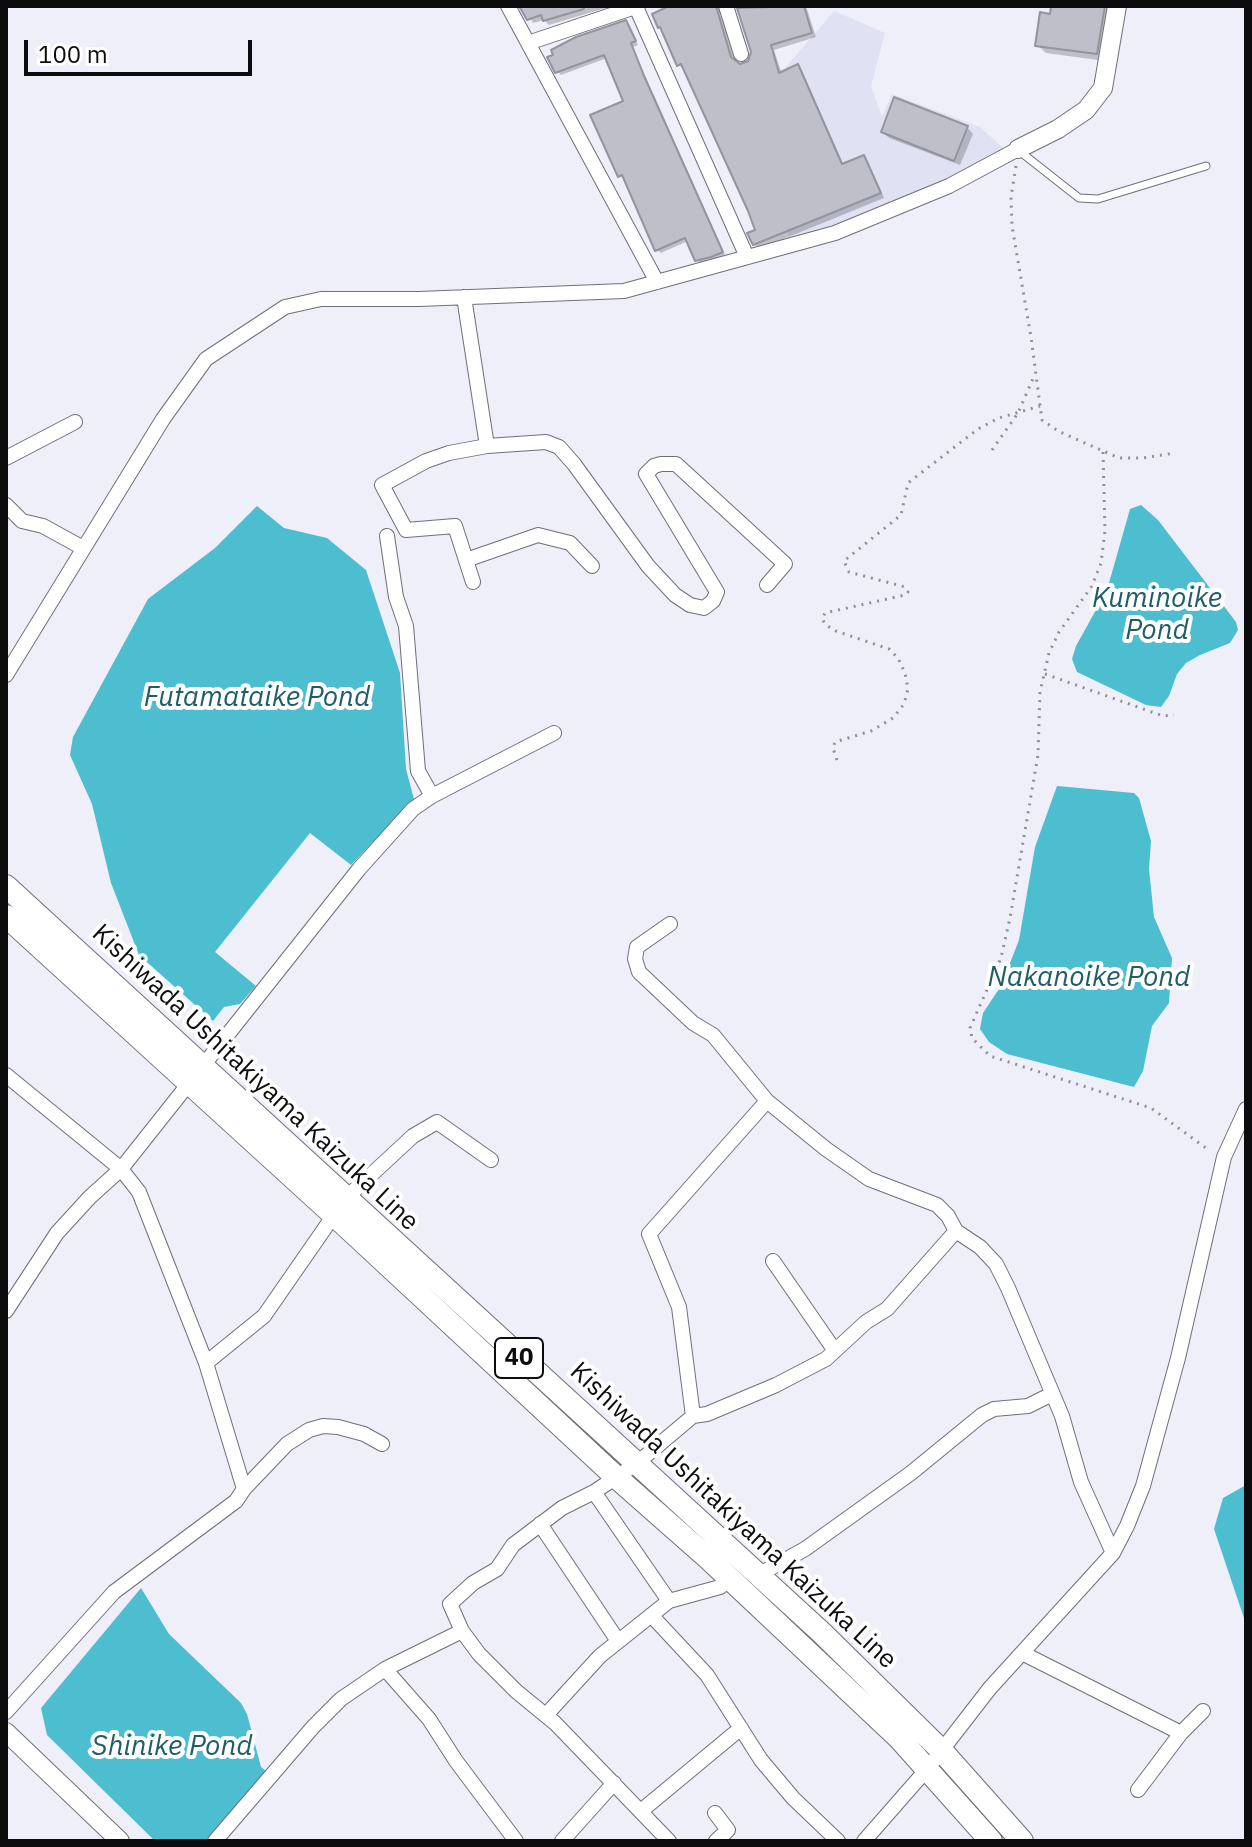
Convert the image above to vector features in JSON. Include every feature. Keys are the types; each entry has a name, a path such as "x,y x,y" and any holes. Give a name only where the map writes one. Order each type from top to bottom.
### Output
{"main road":[{"name":"Kishiwada Ushitakiyama Kaizuka Line","path":"6,886 196,1076"},
{"name":"Kishiwada Ushitakiyama Kaizuka Line","path":"6,916 196,1076 340,1207 636,1464 822,1633 934,1759 991,1841"},
{"name":"Kishiwada Ushitakiyama Kaizuka Line","path":"340,1207 616,1477 1022,1841"}],"street":[{"path":"508,6 657,282"},
{"path":"528,43 637,6 747,257"},
{"path":"726,6 741,54"},
{"path":"6,675 83,548 206,359 285,307 321,299 624,291 835,233 949,186 1058,129 1086,110 1103,88 1117,6"},
{"path":"464,297 487,446"},
{"path":"6,458 75,422"},
{"path":"473,582 455,526 406,530 382,485 426,461 449,453 487,446 546,442 559,447 648,566 675,595 690,605 704,608 713,601 717,592 646,474 654,466 676,464 785,564 767,585"},
{"path":"6,505 22,521 43,526 83,548"},
{"path":"466,560 538,535 570,543 592,566"},
{"path":"387,536 396,597 406,626 418,771 432,796"},
{"path":"6,1311 57,1233 121,1169 359,869 413,809 432,796 554,733"},
{"path":"670,924 637,947 635,959 639,972 693,1023 713,1035 767,1101 869,1179 937,1205 956,1231 980,1247 996,1264 1062,1416 1081,1482 1113,1553"},
{"path":"6,1075 121,1169 139,1192 206,1363 244,1489"},
{"path":"693,1416 679,1307 649,1234 767,1101"},
{"path":"864,1841 990,1688 1113,1553 1143,1486 1178,1358 1222,1160 1246,1109"},
{"path":"206,1363 264,1316 340,1207 413,1136 437,1122 491,1160"},
{"path":"669,1841 546,1715 516,1691 479,1654 462,1631 450,1604 473,1583 497,1569 513,1545 540,1524 636,1464 693,1416 707,1414 813,1368 866,1322 887,1309 956,1231"},
{"path":"773,1261 835,1351"},
{"path":"758,1575 805,1549 911,1473 982,1415 994,1409 1028,1406 1052,1394"},
{"path":"6,1712 114,1592 236,1501 287,1444 309,1430 323,1426 364,1434 382,1444"},
{"path":"594,1492 669,1601"},
{"path":"540,1524 618,1641"},
{"path":"546,1715 600,1656 669,1601 720,1587 730,1579"},
{"path":"651,1615 707,1675 761,1760 793,1798 838,1841"},
{"path":"215,1841 341,1699 385,1669 462,1631"},
{"path":"1022,1653 1181,1733"},
{"path":"385,1669 429,1719 456,1761 516,1841"},
{"path":"1138,1790 1181,1733 1203,1711"},
{"path":"641,1811 741,1728"},
{"path":"6,1732 120,1841"},
{"path":"562,1841 614,1783"},
{"path":"715,1813 728,1830 716,1841"}],"lane":[{"path":"1018,149 1079,198 1098,199 1206,166"}],"path":[{"path":"1018,149 1011,197 1012,226 1042,420 1058,431 1119,458 1175,453"},
{"path":"992,450 1018,413 1036,373"},
{"path":"837,760 833,748 835,742 871,731 893,718 904,704 908,689 898,658 889,649 826,625 822,619 825,613 908,592 905,587 849,572 844,561 901,515 908,483 978,429 1040,406"},
{"path":"1103,452 1105,531 1101,563 1092,586 1059,632 1049,653 1040,692 1038,755 1010,918 1001,958 970,1028 972,1038 990,1056 1151,1108 1222,1160"},
{"path":"1045,674 1163,716 1174,715"}],"shaded area":[{"path":"834,11 885,33 871,86 882,117 892,94 980,127 1010,154 793,245 725,93 785,68"}],"water":[{"name":"Kuminoike Pond","path":"1141,505 1158,520 1236,622 1238,630 1230,643 1186,663 1161,707 1146,705 1077,672 1072,659 1107,590 1130,509"},
{"name":"Futamataike Pond","path":"257,506 284,528 327,538 366,570 400,673 406,769 414,799 351,865 310,833 215,952 256,986 240,1004 224,1007 213,1021 139,955 111,883 92,804 70,755 73,737 148,599 215,548"},
{"name":"Nakanoike Pond","path":"1057,786 1134,793 1139,798 1151,841 1149,869 1154,917 1172,958 1169,1003 1152,1026 1143,1071 1134,1087 1007,1054 989,1042 980,1029 983,1013 1001,986 1019,940 1035,847"},
{"path":"1246,1485 1246,1624 1214,1529 1223,1498"},
{"name":"Shinike Pond","path":"141,1588 169,1634 241,1703 247,1714 261,1767 267,1772 206,1841 155,1841 47,1735 41,1708"}],"building":[{"path":"519,6 583,6 584,9 543,21 541,15 527,20"},
{"path":"669,6 716,6 731,57 740,64 748,61 751,52 737,8 804,6 812,33 771,45 779,73 798,64 842,164 864,155 881,193 753,245 747,233 755,230 748,211 681,64 677,66 652,14"},
{"path":"1051,6 1105,6 1097,54 1035,46 1040,12 1050,14"},
{"path":"626,20 636,41 631,43 644,76 723,252 711,257 695,261 685,238 655,251 622,175 618,177 590,115 623,101 604,55 555,73 547,57 553,55 551,50 576,37"},
{"path":"894,97 968,126 954,161 881,132"}]}
